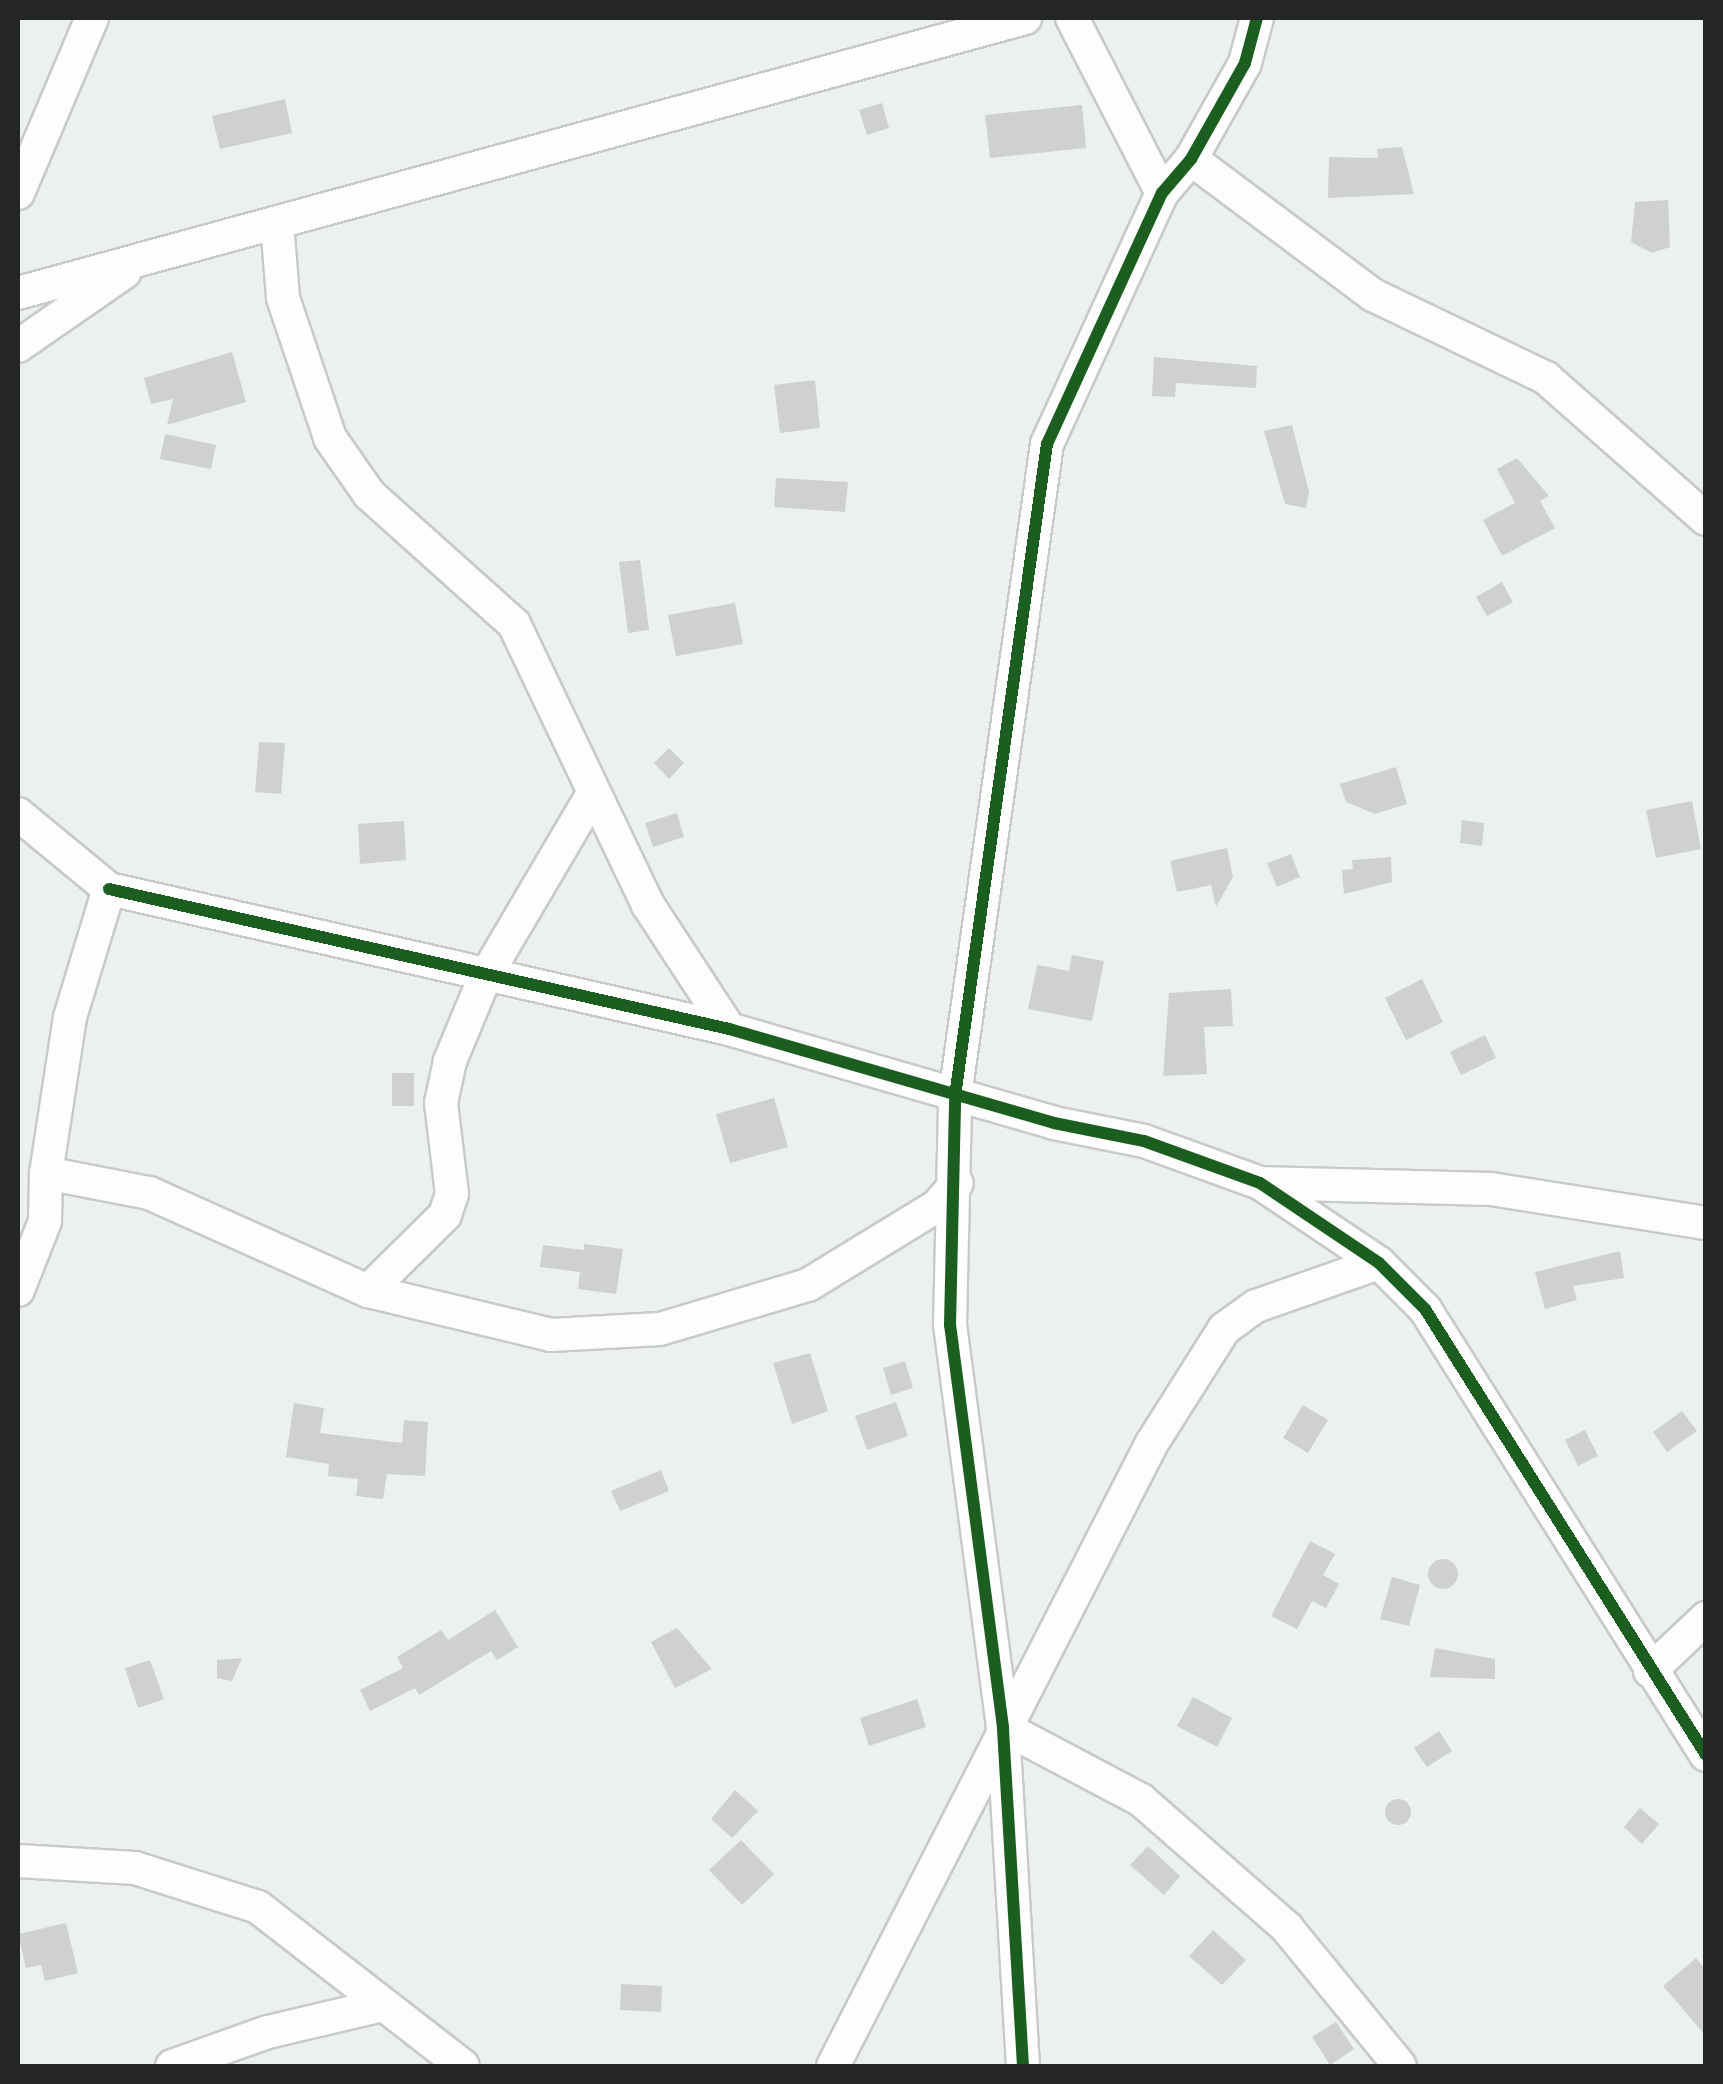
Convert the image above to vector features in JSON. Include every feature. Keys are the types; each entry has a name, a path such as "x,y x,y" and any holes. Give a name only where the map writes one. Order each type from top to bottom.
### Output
{"street":[{"path":"18,192 92,18"},
{"path":"18,293 1024,18"},
{"path":"1072,18 1162,194"},
{"path":"1022,2066 1002,1727 950,1325 957,1183 955,1096 1046,444 1162,194 1191,159 1245,63 1257,18"},
{"path":"1191,159 1373,295 1546,378 1706,519"},
{"path":"278,223 283,298 330,438 368,494 514,624 591,796 648,905 729,1029"},
{"path":"18,346 147,257"},
{"path":"368,1291 445,1215 452,1194 442,1103 485,977 591,796"},
{"path":"18,814 109,889 485,977 729,1029 955,1096 1144,1141 1260,1183 1379,1263 1463,1358 1566,1543 1706,1756"},
{"path":"18,1290 46,1221 46,1172 70,1017 109,889"},
{"path":"46,1172 149,1193 368,1291 551,1334 660,1329 808,1284 937,1206 957,1183"},
{"path":"1260,1183 1491,1189 1706,1223"},
{"path":"834,2066 1002,1727 1152,1444 1224,1329 1281,1295 1379,1263"},
{"path":"1650,1671 1706,1618"},
{"path":"1002,1727 1141,1800 1287,1928 1400,2066"},
{"path":"18,1861 135,1868 216,1890 298,1932 382,2005 464,2066"},
{"path":"172,2066 268,2032 382,2005"}],"building":[{"path":"285,99 292,133 220,149 212,116"},
{"path":"882,103 889,128 867,135 859,110"},
{"path":"1082,105 1086,148 990,158 985,115"},
{"path":"1402,147 1414,194 1328,198 1329,157 1378,158 1377,149"},
{"path":"1668,200 1670,247 1652,253 1631,242 1635,202"},
{"path":"232,352 246,402 167,425 173,399 151,404 144,378"},
{"path":"1154,357 1257,366 1256,388 1176,383 1175,397 1152,396"},
{"path":"815,380 820,428 780,433 774,385"},
{"path":"1292,425 1309,492 1306,508 1285,504 1264,431"},
{"path":"165,434 216,445 211,469 160,459"},
{"path":"1517,458 1549,496 1540,501 1555,528 1502,556 1483,520 1515,503 1497,469"},
{"path":"776,478 848,482 845,512 774,507"},
{"path":"640,560 649,630 628,633 619,562"},
{"path":"1502,582 1513,602 1487,616 1476,597"},
{"path":"735,603 743,644 676,656 668,615"},
{"path":"259,742 285,743 281,794 255,792"},
{"path":"669,748 684,763 669,779 654,763"},
{"path":"1396,767 1407,804 1375,814 1346,802 1340,784"},
{"path":"1692,801 1701,849 1656,858 1646,810"},
{"path":"677,813 684,837 653,847 645,823"},
{"path":"1462,820 1484,823 1482,846 1460,843"},
{"path":"404,821 406,860 360,864 358,824"},
{"path":"1227,848 1233,877 1216,907 1211,885 1177,892 1170,861"},
{"path":"1291,854 1300,877 1277,887 1267,863"},
{"path":"1391,857 1392,882 1344,894 1342,870 1353,869 1352,860"},
{"path":"1072,955 1104,961 1092,1021 1028,1009 1037,965 1069,971"},
{"path":"1422,979 1443,1022 1406,1040 1385,998"},
{"path":"1231,989 1233,1026 1204,1027 1207,1074 1163,1076 1169,993"},
{"path":"1485,1035 1496,1058 1461,1075 1450,1052"},
{"path":"392,1073 414,1073 414,1106 392,1106"},
{"path":"774,1098 788,1147 730,1163 716,1114"},
{"path":"584,1244 623,1249 616,1294 578,1289 580,1272 540,1267 543,1245 584,1250"},
{"path":"1620,1251 1624,1278 1573,1286 1577,1300 1545,1309 1535,1272"},
{"path":"810,1353 828,1411 792,1424 773,1363"},
{"path":"905,1361 913,1388 891,1395 883,1368"},
{"path":"896,1402 908,1436 867,1450 855,1416"},
{"path":"294,1403 324,1408 320,1433 402,1443 404,1420 428,1422 425,1476 387,1474 383,1499 356,1496 358,1479 328,1476 329,1464 286,1457"},
{"path":"1303,1405 1328,1420 1308,1453 1283,1438"},
{"path":"1682,1411 1697,1431 1667,1452 1653,1432"},
{"path":"1585,1430 1598,1456 1578,1466 1565,1440"},
{"path":"661,1470 669,1491 620,1511 611,1491"},
{"path":"1310,1541 1335,1554 1323,1575 1339,1584 1326,1608 1312,1601 1297,1629 1271,1616"},
{"path":"1443,1559 1453,1564 1458,1574 1453,1584 1443,1589 1433,1584 1428,1574 1433,1564"},
{"path":"1392,1577 1420,1585 1409,1626 1380,1619"},
{"path":"495,1610 518,1647 497,1660 491,1651 419,1695 415,1688 370,1711 360,1690 403,1668 397,1657 441,1630 448,1640"},
{"path":"677,1628 712,1669 675,1688 651,1642"},
{"path":"1435,1648 1495,1659 1495,1679 1430,1677"},
{"path":"242,1658 232,1681 217,1678 217,1660"},
{"path":"150,1660 164,1699 138,1708 125,1668"},
{"path":"1193,1697 1232,1718 1217,1747 1177,1726"},
{"path":"917,1699 926,1727 869,1746 860,1718"},
{"path":"1439,1731 1452,1751 1427,1767 1414,1748"},
{"path":"735,1790 758,1811 732,1838 711,1819"},
{"path":"1398,1799 1407,1803 1411,1812 1407,1821 1398,1825 1389,1821 1385,1812 1389,1803"},
{"path":"1640,1808 1659,1824 1642,1844 1624,1827"},
{"path":"741,1840 774,1874 742,1905 709,1870"},
{"path":"1148,1846 1180,1876 1164,1895 1130,1865"},
{"path":"66,1923 78,1973 45,1981 41,1965 26,1968 18,1934"},
{"path":"1213,1930 1246,1960 1222,1985 1189,1956"},
{"path":"1696,1958 1706,1970 1706,2036 1663,1986"},
{"path":"621,1984 662,1986 661,2012 620,2010"},
{"path":"1336,2022 1354,2049 1330,2065 1312,2037"}],"cycle path":[{"path":"1023,2066 1003,1727 950,1325 955,1096 1047,444 1162,193 1191,159 1245,63 1257,18"},
{"path":"109,889 729,1029 1054,1123 1144,1141 1260,1183 1379,1263 1425,1309 1706,1755"}]}
